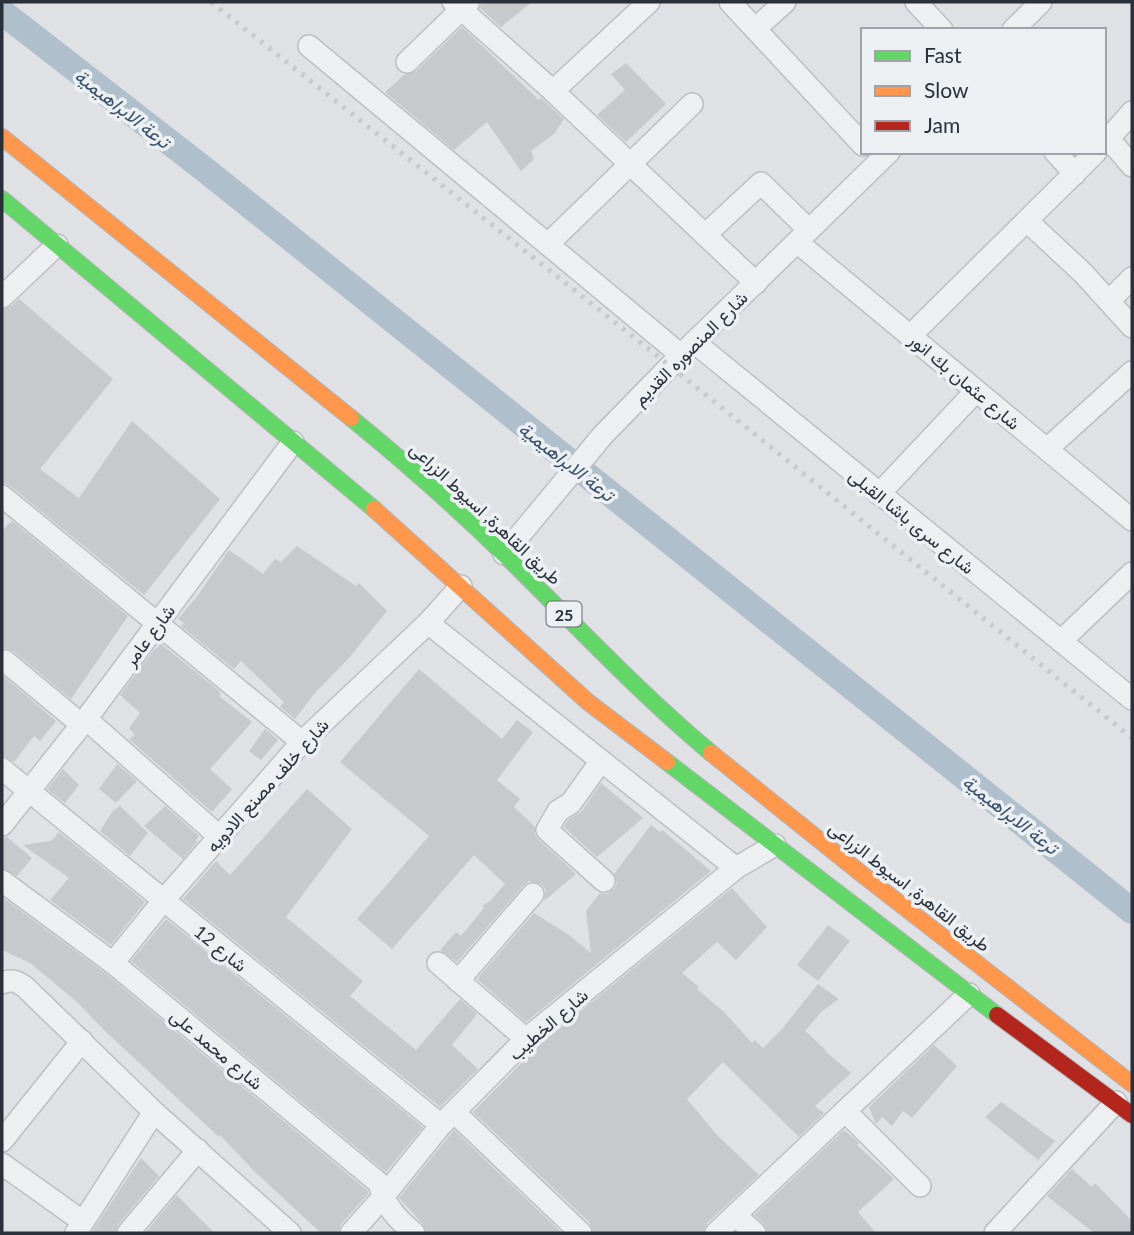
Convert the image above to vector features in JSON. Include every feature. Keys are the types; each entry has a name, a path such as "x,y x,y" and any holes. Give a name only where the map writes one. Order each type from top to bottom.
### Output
{"highway":[{"name":"طريق القاهرة, اسيوط الزراعى","path":"2,137 398,456 504,554 604,654 709,750 863,875 1132,1084"},
{"path":"2,199 354,491 588,702 969,994 1124,1109"},
{"path":"672,746 682,758 695,785"}],"street":[{"path":"553,91 649,2"},
{"path":"730,2 861,143"},
{"path":"755,29 785,2"},
{"path":"916,2 940,28"},
{"path":"1015,28 1041,2"},
{"path":"407,62 461,4 755,283"},
{"name":"شارع سرى باشا القبلى","path":"309,46 548,244 878,494 1132,699"},
{"path":"548,244 692,104"},
{"path":"1106,142 1132,112"},
{"path":"1106,147 1132,166"},
{"path":"1057,154 1075,174"},
{"path":"910,336 1094,154"},
{"name":"شارع المنصوره القديم","path":"504,554 576,465 879,156"},
{"name":"شارع عثمان بك انور","path":"705,235 761,183 803,236 910,336 1132,520"},
{"path":"1027,221 1132,327"},
{"path":"2,297 57,245"},
{"path":"1109,301 1132,278"},
{"path":"1047,449 1132,372"},
{"path":"878,494 976,391"},
{"name":"شارع عامر","path":"2,825 84,722 293,442"},
{"path":"5,504 158,623 302,742"},
{"path":"1061,641 1132,573"},
{"name":"شارع خلف مصنع الادويه","path":"113,963 163,901 302,742 428,623 461,586"},
{"path":"428,623 736,868"},
{"path":"5,661 84,722 220,837"},
{"path":"601,761 571,803 558,811 547,830 604,881"},
{"name":"شارع 12","path":"2,769 163,901 448,1118 581,1233"},
{"name":"شارع الخطيب","path":"351,1233 448,1118 526,1039 736,868 775,845"},
{"name":"شارع محمد على","path":"2,881 113,963 379,1183 391,1213 414,1233"},
{"path":"458,981 533,894"},
{"path":"438,963 526,1039"},
{"path":"2,983 9,980 18,981 154,1112 290,1233"},
{"path":"716,1233 969,994"},
{"path":"2,1141 82,1041"},
{"path":"995,1233 1124,1109"},
{"path":"845,1111 920,1186"},
{"path":"2,1164 86,1228 154,1112"},
{"path":"128,1233 198,1150"},
{"path":"735,1215 755,1233"}],"building":[{"path":"482,2 532,2 501,27 480,8"},
{"path":"462,27 539,100 541,98 564,119 554,134 531,151 534,159 521,171 487,122 454,150 385,92 404,75 416,71"},
{"path":"626,63 666,104 626,142 597,115 625,90 611,74"},
{"path":"19,299 113,379 40,469 79,498 132,421 220,499 144,595 2,482 2,310"},
{"path":"12,521 128,616 71,699 13,651 2,648 2,530"},
{"path":"297,546 356,586 359,583 387,611 295,719 280,707 284,702 241,661 234,669 181,626 184,623 178,619 229,550 263,574 275,559 281,562"},
{"path":"161,644 217,689 221,694 219,696 252,722 210,769 232,789 212,812 129,739 135,735 129,728 140,713 120,695"},
{"path":"419,669 502,739 517,720 533,732 497,780 520,799 514,807 535,827 538,839 576,874 544,901 546,890 541,884 529,881 457,962 440,950 456,932 461,936 484,908 482,906 505,884 474,855 392,949 357,919 429,836 340,762"},
{"path":"2,675 56,721 40,741 34,736 14,762 2,756"},
{"path":"265,729 278,740 261,760 249,751"},
{"path":"117,764 137,781 116,803 99,789"},
{"path":"63,769 79,785 65,803 47,789"},
{"path":"601,783 643,818 597,857 564,827 568,820 582,811"},
{"path":"307,789 352,829 286,917 363,981 350,996 416,1050 460,999 477,1014 452,1045 478,1069 440,1107 183,899 216,861 230,875"},
{"path":"120,806 148,833 130,856 100,831 112,812"},
{"path":"165,806 199,836 183,859 144,826"},
{"path":"651,825 660,832 662,830 711,871 526,1022 477,979 534,913 591,953 586,911 600,893 607,894 614,889 617,883 614,874"},
{"path":"59,832 145,902 111,945 50,900 69,878 23,845 51,841"},
{"path":"7,837 32,858 17,876 2,868 2,838"},
{"path":"732,888 767,927 736,960 717,942 682,973 723,1011 752,1043 755,1040 763,1048 818,984 839,999 822,1011 805,1031 851,1073 815,1106 824,1113 799,1137 723,1062 687,1099 717,1135 759,1175 707,1223 703,1233 594,1233 590,1223 473,1112 539,1045"},
{"path":"2,897 105,973 368,1191 341,1224 338,1233 321,1233 76,1001 30,963 2,950"},
{"path":"166,919 423,1127 386,1172 131,961"},
{"path":"828,925 850,941 818,981 797,965"},
{"path":"934,1045 957,1066 912,1118 903,1111 892,1126 882,1117 876,1124 869,1107"},
{"path":"1001,1102 1055,1141 1038,1160 985,1117"},
{"path":"454,1130 562,1233 427,1233 423,1224 399,1198"},
{"path":"844,1130 894,1179 858,1212 876,1233 768,1233 764,1224 754,1215"},
{"path":"141,1158 159,1176 118,1225 115,1233 91,1233"},
{"path":"1072,1169 1092,1187 1095,1183 1132,1221 1132,1233 1094,1233 1047,1196"},
{"path":"177,1195 194,1213 215,1233 145,1233"}],"waterway":[{"name":"ترعة الابراهيمية","path":"2,12 204,169 1132,911"}],"railway":[{"path":"211,2 670,366 1132,738"}],"traffic: fast":[{"path":"2,199 374,509"},
{"path":"351,418 469,521 632,682 711,753"},
{"path":"667,762 997,1015"}],"traffic: slow":[{"path":"2,137 351,418"},
{"path":"374,509 588,702 667,762"},
{"path":"711,753 1132,1084"}],"traffic: jam":[{"path":"997,1015 1132,1115"}]}
